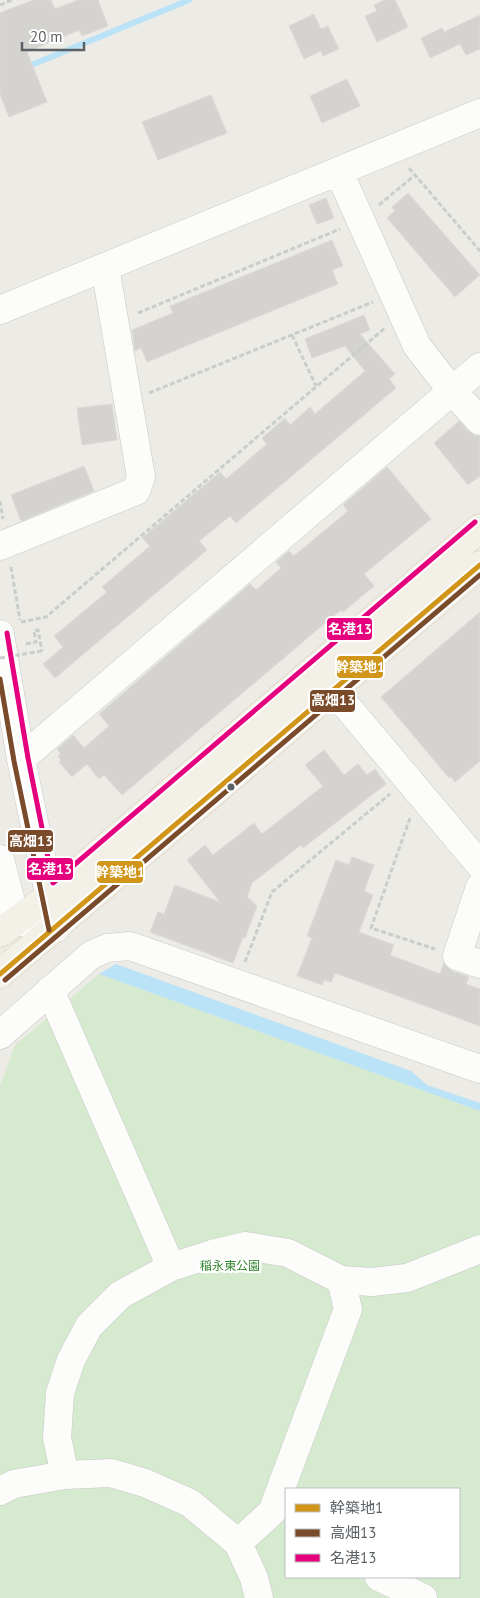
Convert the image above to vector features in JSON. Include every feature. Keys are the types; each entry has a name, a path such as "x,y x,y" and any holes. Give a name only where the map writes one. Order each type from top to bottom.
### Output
{"main road":[{"path":"8,927 48,897 480,528"},
{"path":"0,974 480,565"}],"street":[{"path":"0,310 480,113"},
{"path":"338,172 417,346 452,391 480,421"},
{"path":"0,546 136,491 141,478 105,267"},
{"path":"21,758 480,367"},
{"path":"0,859 8,927 56,928 48,897 21,758 15,634"},
{"path":"333,690 480,865"},
{"path":"468,960 480,887"},
{"path":"0,1035 91,956 107,948 130,946 480,1069"},
{"path":"50,990 171,1267"},
{"path":"65,1475 57,1438 60,1393 71,1360 89,1326 120,1295 171,1267 246,1246 288,1253 341,1280 372,1282 407,1278 480,1249"},
{"path":"289,1488 348,1309 341,1280"},
{"path":"0,1491 14,1484 65,1475 111,1473 145,1483 190,1503 238,1543 254,1578 259,1598"},
{"path":"238,1543 279,1517 285,1499"},
{"path":"381,1578 423,1598"}],"path":[{"path":"0,5 12,0"},
{"path":"392,150 480,251"},
{"path":"114,322 360,220 414,175"},
{"path":"128,402 292,335 398,304"},
{"path":"15,634 46,617 316,386 398,304"},
{"path":"292,335 316,386"},
{"path":"0,658 42,651 38,630 34,631 36,642 15,634"},
{"path":"413,786 371,928 468,960"},
{"path":"237,983 272,892 413,786"}],"green space":[{"name":"稲永東公園","path":"99,974 480,1111 480,1598 0,1598 0,1086 15,1045"}],"water":[{"path":"116,964 411,1071 427,1085 480,1103 480,1111 99,974"}],"building":[{"path":"33,0 51,0 55,9 78,0 98,0 108,26 82,36 79,30 27,52 47,102 9,117 0,95 0,13"},
{"path":"384,0 395,0 408,27 377,42 365,16 377,11 374,5"},
{"path":"314,14 321,29 328,26 339,49 323,56 321,51 304,59 289,26"},
{"path":"480,15 480,49 466,55 460,44 430,58 421,38 442,28 444,32"},
{"path":"347,79 360,106 322,123 310,96"},
{"path":"211,95 227,133 158,160 142,122"},
{"path":"408,193 480,275 455,297 387,218 395,211 392,207"},
{"path":"326,198 334,218 317,224 309,205"},
{"path":"332,240 343,266 332,270 338,284 147,362 141,348 135,351 132,330 173,313 170,306"},
{"path":"364,315 370,330 360,334 395,374 389,379 396,388 236,523 230,516 199,541 207,550 55,678 43,664 63,647 54,636 107,592 102,587 150,546 142,538 220,472 226,479 267,444 262,438 285,418 290,425 310,407 315,414 365,371 345,346 312,358 305,339"},
{"path":"112,404 117,440 82,445 77,408"},
{"path":"459,421 469,432 475,436 480,436 480,476 468,485 434,443"},
{"path":"84,466 94,491 21,521 11,495"},
{"path":"387,467 431,519 364,574 374,586 343,612 341,610 324,624 122,795 104,775 99,779 87,764 72,777 59,762 61,760 58,756 61,754 57,749 73,735 84,748 109,726 99,714 250,584 256,590 281,568 276,562 289,551 294,556 348,511 343,505"},
{"path":"480,612 480,761 455,782 450,776 449,778 381,697"},
{"path":"324,750 344,775 358,764 367,775 375,769 386,784 303,848 301,845 252,883 247,897 257,906 233,963 150,932 158,912 164,914 175,885 220,902 187,860 205,845 213,855 254,823 262,834 323,786 305,765"},
{"path":"352,857 374,865 364,891 373,895 359,932 394,945 390,955 440,974 444,963 452,971 469,977 466,984 480,989 480,1026 335,973 331,982 324,980 322,985 297,976 312,938 307,936 336,860 349,865"}],"waterway":[{"path":"24,68 189,0"}],"transit line":[{"name":"名港13","path":"7,633 28,758 53,883 475,522"},
{"name":"幹築地1","path":"0,974 480,565"},
{"name":"高畑13","path":"5,980 480,575"},
{"name":"高畑13","path":"0,679 14,761 49,930"}]}
